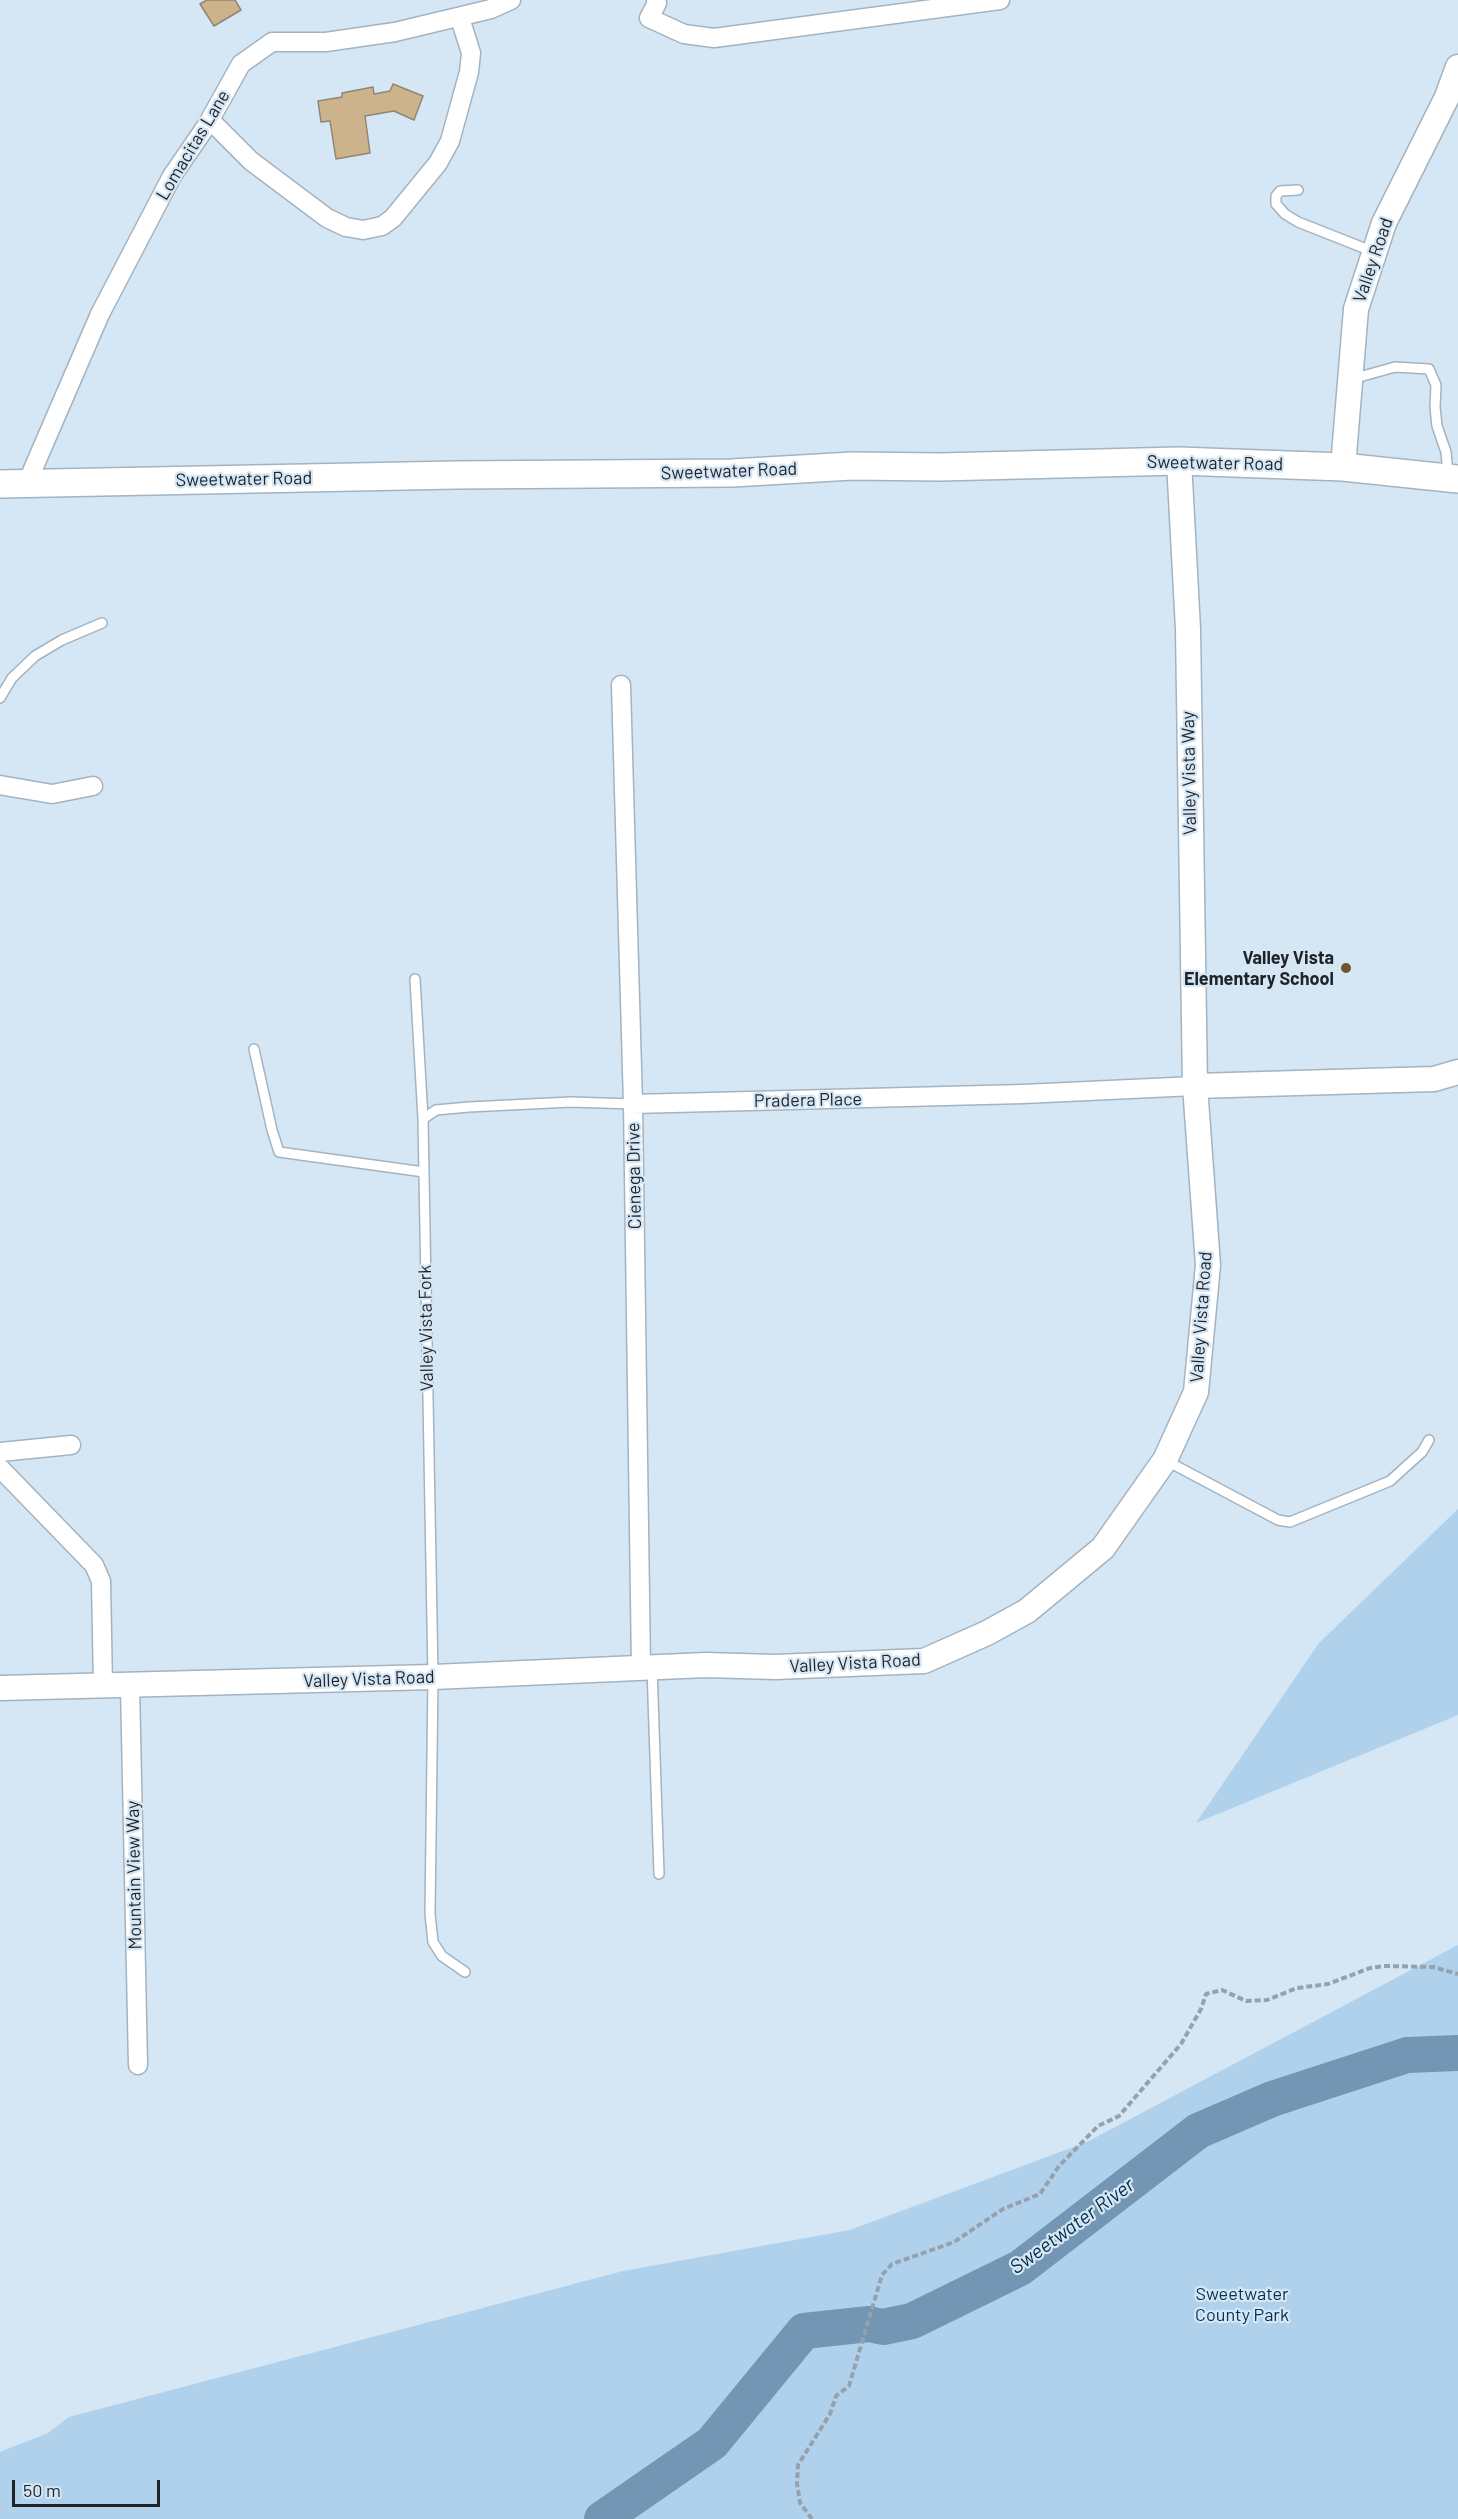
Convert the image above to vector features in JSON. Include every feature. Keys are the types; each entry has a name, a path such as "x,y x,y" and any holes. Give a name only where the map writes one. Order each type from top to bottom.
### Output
{"main road":[{"name":"Sweetwater Road","path":"0,484 732,473 852,466 1179,461 1343,467 1453,479"}],"street":[{"name":"Lomacitas Lane","path":"27,483 100,314 172,176 210,120 241,64 272,42 326,42 395,32 460,18 491,9 511,0"},
{"path":"656,0 657,3 649,18 684,34 714,38 1000,0"},
{"path":"210,120 251,161 327,218 346,227 363,230 382,226 393,218 438,163 450,141 471,53 460,18"},
{"name":"Valley Road","path":"1343,467 1356,309 1384,223 1447,97 1458,67"},
{"name":"Valley Vista Way","path":"1179,461 1188,629 1195,1086"},
{"name":"Cienega Drive","path":"621,685 646,1668"},
{"path":"0,785 52,794 93,786"},
{"path":"1195,1086 1434,1079 1458,1071"},
{"name":"Pradera Place","path":"633,1104 1023,1094 1195,1086"},
{"name":"Valley Vista Road","path":"0,1688 433,1677 706,1665 775,1667 924,1661 987,1633 1027,1611 1102,1548 1165,1460 1196,1392 1208,1265 1195,1086"},
{"path":"0,1452 70,1445"},
{"path":"0,1468 94,1565 101,1581 103,1687"},
{"name":"Mountain View Way","path":"130,1686 138,2065"}],"lane":[{"path":"1298,190 1280,191 1276,196 1276,204 1298,222 1374,252"},
{"path":"1350,380 1395,367 1429,369 1436,385 1437,426 1453,479"},
{"path":"0,698 12,678 35,656 62,640 102,623"},
{"name":"Valley Vista Fork","path":"415,979 423,1119 433,1677 430,1914 433,1942 442,1956 465,1972"},
{"path":"254,1049 279,1152 424,1172"},
{"name":"Pradera Place","path":"423,1119 436,1110 469,1107 571,1102 633,1104"},
{"path":"1165,1460 1278,1520 1290,1521 1390,1481 1422,1452 1429,1440"},
{"path":"646,1668 659,1874"}],"path":[{"path":"812,2519 800,2503 797,2482 798,2465 830,2414 836,2396 849,2386 882,2275 892,2264 954,2242 1003,2210 1040,2194 1059,2166 1098,2127 1119,2116 1181,2044 1201,2009 1206,1994 1222,1990 1246,2001 1267,2000 1297,1988 1328,1984 1370,1968 1384,1966 1433,1967 1458,1974"}],"green space":[{"path":"1458,1509 1458,1715 1196,1823 1319,1643"},
{"name":"Sweetwater County Park","path":"1458,1945 1458,2519 0,2519 0,2452 48,2433 69,2417 623,2271 850,2230 1087,2142"}],"building":[{"path":"207,0 235,0 241,10 214,26 200,4"},
{"path":"393,84 423,96 414,120 394,111 365,116 370,153 336,159 330,121 321,122 318,101 342,97 342,93 373,87 374,94 390,91"}],"waterway":[{"name":"Sweetwater River","path":"602,2519 712,2443 804,2331 869,2324 883,2327 912,2321 1020,2268 1198,2131 1272,2099 1407,2055 1458,2053"}],"place":[{"name":"Valley Vista Elementary School","path":"1346,968"}]}
